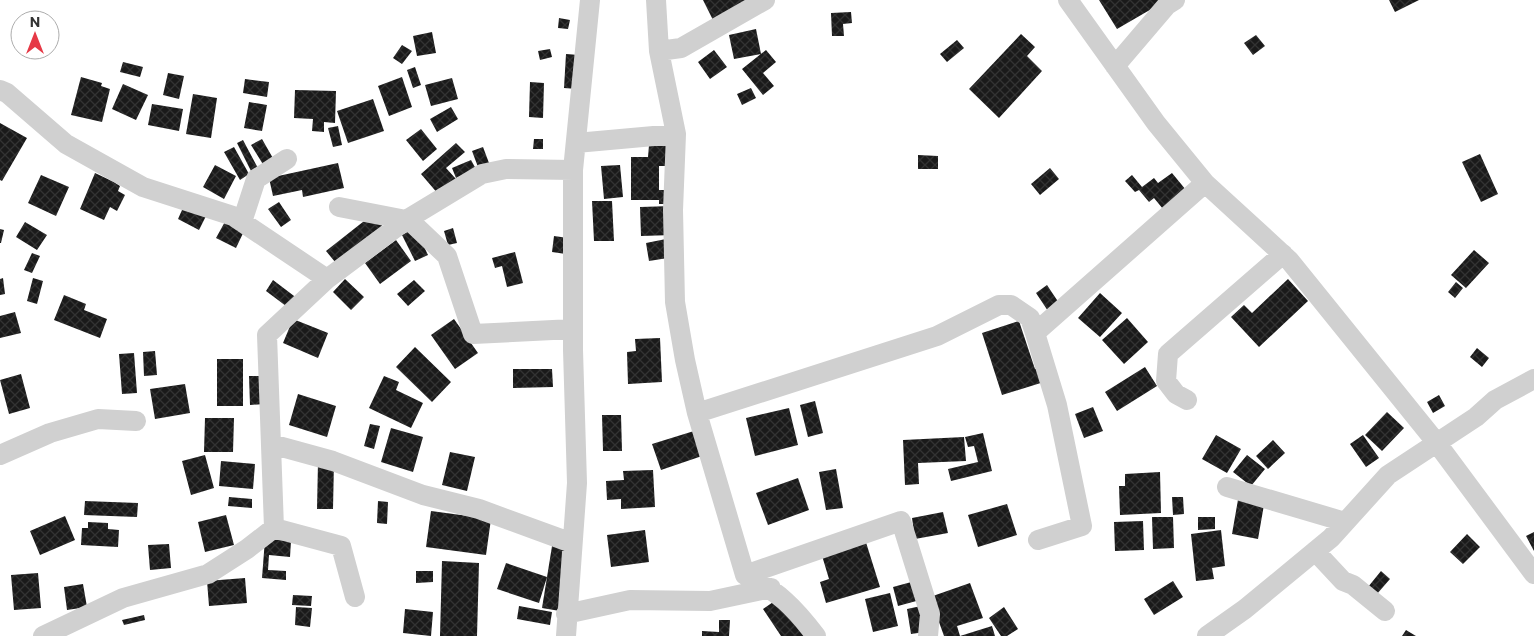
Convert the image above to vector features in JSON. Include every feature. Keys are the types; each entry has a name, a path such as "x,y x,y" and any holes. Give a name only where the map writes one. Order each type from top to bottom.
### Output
{"street":[{"path":"566,636 566,614 577,483 573,329 573,170 590,0"},
{"path":"656,0 659,52 676,134 673,210 675,302 697,413 745,575 772,588 799,613 816,636"},
{"path":"659,52 681,48 765,0"},
{"path":"1068,0 1156,123 1205,183 1283,254 1436,442 1534,574"},
{"path":"1115,66 1167,5 1175,0"},
{"path":"0,90 7,93 66,144 142,187 234,216 327,279"},
{"path":"576,143 676,134"},
{"path":"242,222 256,179 287,159"},
{"path":"274,528 267,335 327,279 407,220 482,174 506,169 573,170"},
{"path":"1035,334 1205,183"},
{"path":"339,207 407,220 447,256 474,334 573,329"},
{"path":"1187,400 1176,394 1166,381 1168,354 1283,254"},
{"path":"697,413 937,336 999,305 1011,304 1030,318 1057,405 1082,526 1038,540"},
{"path":"1207,636 1316,551 1346,522 1388,476 1436,442 1476,417 1495,400 1534,379"},
{"path":"0,456 50,432 98,419 136,421"},
{"path":"271,444 333,461 423,495 479,509 572,543"},
{"path":"1227,487 1346,522"},
{"path":"745,575 900,521 930,614 928,636"},
{"path":"274,528 341,546 355,597"},
{"path":"43,636 123,598 208,574 247,549 274,528"},
{"path":"1316,551 1343,581 1353,586 1385,611"},
{"path":"566,614 630,600 710,601 772,588"}],"building":[{"path":"703,0 753,0 715,24"},
{"path":"1099,0 1167,0 1117,29"},
{"path":"1389,0 1419,0 1395,12"},
{"path":"851,12 852,23 843,24 844,36 832,36 831,13"},
{"path":"559,18 570,20 568,29 558,28"},
{"path":"756,29 761,54 734,59 729,35"},
{"path":"432,32 436,53 417,56 413,36"},
{"path":"1021,34 1035,47 1027,56 1042,71 999,118 969,89"},
{"path":"1256,35 1265,46 1253,55 1244,43"},
{"path":"957,40 964,48 947,62 940,54"},
{"path":"402,45 412,51 402,64 393,58"},
{"path":"550,49 552,57 540,60 538,51"},
{"path":"714,50 727,67 710,79 698,62"},
{"path":"766,50 776,62 763,73 774,86 763,95 742,69"},
{"path":"566,54 579,55 577,89 564,88"},
{"path":"123,62 143,67 140,77 120,72"},
{"path":"415,67 421,85 413,88 407,70"},
{"path":"168,73 184,76 179,99 163,95"},
{"path":"81,77 102,83 101,86 110,89 102,122 71,115"},
{"path":"402,77 412,107 389,116 378,86"},
{"path":"452,78 458,99 431,106 425,85"},
{"path":"245,79 269,82 267,97 243,93"},
{"path":"530,82 544,83 543,118 529,117"},
{"path":"123,84 148,95 136,120 112,109"},
{"path":"751,88 756,98 742,105 737,94"},
{"path":"295,90 336,91 335,123 324,122 324,132 312,131 313,119 294,118"},
{"path":"193,94 217,98 211,138 186,134"},
{"path":"373,99 384,131 348,143 337,111"},
{"path":"249,102 267,105 262,131 244,128"},
{"path":"152,104 183,109 179,131 148,125"},
{"path":"451,107 458,119 437,132 430,119"},
{"path":"0,123 27,138 2,181 0,180"},
{"path":"338,126 342,145 333,147 328,128"},
{"path":"421,129 437,149 423,161 406,140"},
{"path":"262,139 274,160 264,166 251,145"},
{"path":"534,139 543,139 543,149 533,149"},
{"path":"243,140 259,170 252,173 237,143"},
{"path":"456,143 465,152 446,168 456,179 439,195 421,174"},
{"path":"649,145 671,145 671,166 659,166 659,190 672,190 672,204 659,204 659,200 631,200 631,157 648,157"},
{"path":"234,147 249,174 240,180 224,152"},
{"path":"483,147 489,163 478,167 472,151"},
{"path":"1480,154 1498,194 1481,202 1462,162"},
{"path":"918,155 938,156 938,169 918,169"},
{"path":"471,160 476,169 456,178 452,168"},
{"path":"338,163 344,188 303,197 302,190 273,196 269,178"},
{"path":"215,165 236,176 224,199 203,187"},
{"path":"620,165 623,197 604,199 601,166"},
{"path":"1050,168 1059,179 1040,195 1031,184"},
{"path":"95,173 120,186 118,191 125,195 117,211 110,207 104,220 80,209"},
{"path":"1172,173 1186,190 1163,209 1154,198 1149,202 1139,190 1135,192 1125,181 1132,175 1142,187 1154,178 1158,183"},
{"path":"41,175 69,187 56,216 28,203"},
{"path":"186,201 208,212 199,230 178,219"},
{"path":"592,201 612,201 614,241 594,241"},
{"path":"279,202 291,220 281,227 268,209"},
{"path":"672,206 673,235 641,236 640,207"},
{"path":"373,214 386,231 340,268 326,251"},
{"path":"227,218 246,227 236,248 216,238"},
{"path":"25,222 47,235 37,250 16,237"},
{"path":"415,228 428,255 415,261 402,235"},
{"path":"453,228 457,243 448,245 444,231"},
{"path":"0,229 4,230 1,243 0,243"},
{"path":"554,236 568,238 566,254 552,252"},
{"path":"671,238 674,257 649,261 646,243"},
{"path":"396,240 411,261 380,284 365,263"},
{"path":"1474,250 1489,263 1466,288 1451,275"},
{"path":"515,252 523,283 507,287 502,266 495,268 492,258"},
{"path":"32,253 40,256 32,273 24,270"},
{"path":"3,278 5,294 0,295 0,279"},
{"path":"33,278 43,281 37,304 27,301"},
{"path":"345,279 364,297 351,310 333,292"},
{"path":"1288,279 1308,301 1259,347 1231,317 1244,305 1252,313"},
{"path":"273,280 298,299 290,309 266,291"},
{"path":"414,280 425,291 408,306 397,294"},
{"path":"1456,282 1463,288 1455,298 1448,292"},
{"path":"1047,285 1061,306 1050,314 1036,293"},
{"path":"1100,293 1122,313 1100,337 1078,318"},
{"path":"64,295 86,304 84,310 107,319 100,338 54,320"},
{"path":"15,312 21,333 0,338 0,316"},
{"path":"1127,318 1148,342 1124,364 1102,340"},
{"path":"293,319 328,333 318,358 283,343"},
{"path":"454,319 478,353 455,369 431,335"},
{"path":"1019,321 1035,369 1042,367 1047,381 1002,395 982,333"},
{"path":"660,338 662,382 628,384 627,352 636,351 635,339"},
{"path":"415,347 451,382 432,402 396,367"},
{"path":"1477,348 1489,358 1482,367 1470,357"},
{"path":"155,351 157,375 144,376 143,352"},
{"path":"134,353 137,393 122,394 119,354"},
{"path":"217,359 243,359 243,406 217,406"},
{"path":"1145,367 1157,386 1117,411 1105,392"},
{"path":"513,369 552,369 553,387 513,388"},
{"path":"21,374 30,408 9,414 0,380"},
{"path":"249,376 264,376 265,404 250,405"},
{"path":"384,376 399,382 396,390 423,403 411,428 369,408"},
{"path":"185,384 190,413 155,419 150,389"},
{"path":"298,394 336,406 327,437 289,425"},
{"path":"1439,395 1445,406 1433,413 1427,402"},
{"path":"815,401 823,433 808,437 800,405"},
{"path":"1093,407 1103,431 1084,438 1075,414"},
{"path":"789,408 798,445 755,456 746,418"},
{"path":"1387,412 1404,428 1382,451 1365,435"},
{"path":"602,415 621,415 622,451 603,451"},
{"path":"205,418 234,418 233,452 204,452"},
{"path":"370,424 380,426 374,449 364,446"},
{"path":"391,428 423,437 413,472 381,462"},
{"path":"694,431 702,456 661,470 652,444"},
{"path":"983,433 992,471 951,481 948,469 978,462 974,446 968,447 965,437"},
{"path":"1216,435 1241,449 1227,473 1202,459"},
{"path":"1363,435 1379,458 1366,467 1350,444"},
{"path":"964,437 966,461 918,463 919,484 905,485 903,440"},
{"path":"1273,440 1285,453 1268,469 1256,456"},
{"path":"450,452 475,457 467,491 442,485"},
{"path":"205,455 214,488 191,495 182,461"},
{"path":"1247,455 1265,469 1251,486 1233,472"},
{"path":"221,461 255,464 253,489 219,486"},
{"path":"318,462 334,462 333,509 317,509"},
{"path":"836,469 843,508 826,510 819,472"},
{"path":"653,470 655,507 621,509 621,499 607,500 606,481 624,480 623,471"},
{"path":"1160,472 1161,513 1120,515 1119,486 1125,486 1125,474"},
{"path":"798,478 809,510 768,525 756,493"},
{"path":"1239,494 1265,499 1258,539 1232,534"},
{"path":"229,497 252,499 252,508 228,506"},
{"path":"1172,497 1183,497 1184,514 1173,515"},
{"path":"85,501 138,503 137,517 84,515"},
{"path":"378,501 388,502 387,524 377,523"},
{"path":"1007,504 1017,535 978,547 968,515"},
{"path":"431,511 491,519 486,555 426,547"},
{"path":"943,512 948,533 915,539 912,518"},
{"path":"226,515 234,545 205,552 198,522"},
{"path":"65,516 75,540 40,555 30,531"},
{"path":"1152,517 1173,517 1174,548 1153,549"},
{"path":"1198,517 1215,517 1215,529 1198,530"},
{"path":"1143,521 1144,550 1115,551 1114,522"},
{"path":"88,522 108,523 108,529 119,530 118,547 81,545 82,528 88,528"},
{"path":"645,530 649,562 611,567 607,535"},
{"path":"1221,530 1225,566 1212,568 1214,579 1196,581 1191,534"},
{"path":"1534,532 1534,551 1526,536"},
{"path":"1467,534 1480,547 1463,564 1450,552"},
{"path":"864,536 880,587 826,603 820,582 829,579 820,549"},
{"path":"265,539 291,541 290,557 269,555 268,570 286,571 286,580 262,578"},
{"path":"553,540 571,543 560,611 542,608"},
{"path":"169,544 171,568 150,570 148,545"},
{"path":"442,561 479,563 477,636 440,636"},
{"path":"506,563 547,577 539,603 497,589"},
{"path":"416,571 433,571 433,582 416,583"},
{"path":"1381,571 1390,579 1377,594 1368,587"},
{"path":"38,573 41,608 14,610 11,575"},
{"path":"245,578 247,603 209,606 207,581"},
{"path":"915,581 920,600 898,606 893,587"},
{"path":"1173,581 1183,597 1154,615 1144,599"},
{"path":"970,583 983,618 957,626 960,636 944,636 930,597"},
{"path":"83,584 87,607 67,610 64,587"},
{"path":"890,593 898,626 873,632 865,599"},
{"path":"293,595 312,596 311,606 292,605"},
{"path":"779,598 805,636 781,636 763,609"},
{"path":"519,606 552,612 550,625 517,619"},
{"path":"921,606 925,632 911,634 907,609"},
{"path":"296,607 312,608 310,627 295,625"},
{"path":"1004,607 1018,629 1007,636 1001,636 989,618"},
{"path":"405,609 433,612 431,636 403,633"},
{"path":"144,615 145,620 124,625 122,620"},
{"path":"719,620 730,620 729,636 702,636 702,631 719,632"},
{"path":"992,626 995,636 960,636"},
{"path":"1406,630 1416,636 1402,636"}]}
